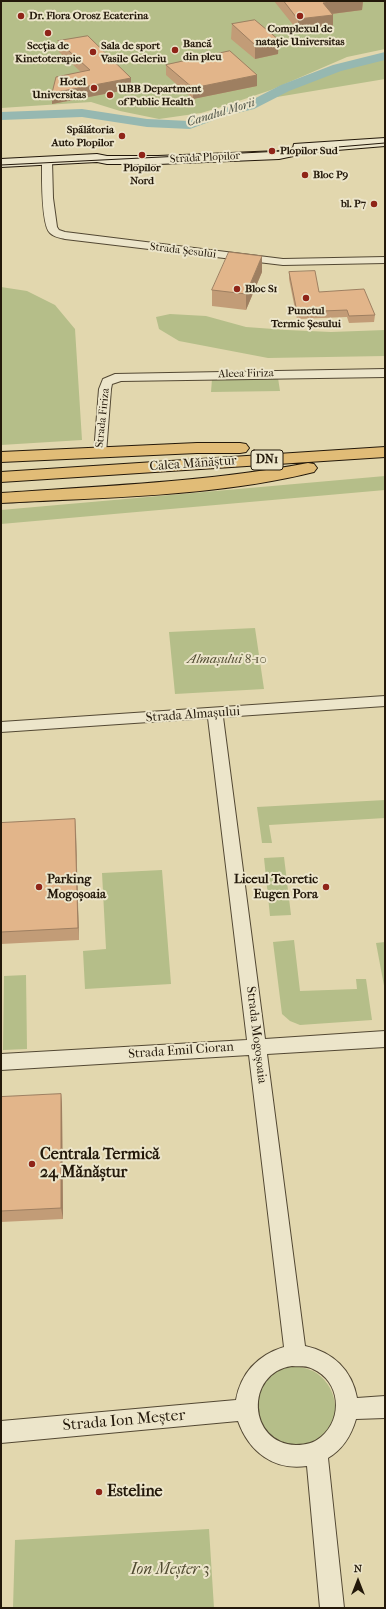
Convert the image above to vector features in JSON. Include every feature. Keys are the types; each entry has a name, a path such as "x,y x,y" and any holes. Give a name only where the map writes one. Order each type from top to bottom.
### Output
{"main road":[{"name":"Strada Plopilor","path":"1,163 96,158 107,160 158,160 279,155 312,148 385,142"},
{"path":"1,457 221,448 380,452"},
{"path":"1,498 191,485 267,477 380,452"},
{"name":"Calea Mănăștur","path":"1,477 380,452"}],"street":[{"name":"Strada Șesului","path":"47,161 49,216 51,226 54,231 68,237 283,262 385,260"},
{"name":"Aleea Firiza","path":"107,382 119,377 134,376 385,373"},
{"name":"Strada Firiza","path":"100,453 105,389 107,382"},
{"name":"Strada Almașului","path":"1,727 385,701"},
{"name":"Strada Mogoșoaia","path":"215,713 296,1357"},
{"name":"Strada Emil Cioran","path":"1,1062 385,1039"},
{"path":"296,1357 307,1358 318,1362 335,1375 342,1384 346,1395 348,1408 345,1425 336,1440 317,1454 302,1456 279,1452 268,1446 253,1429 246,1410 247,1395 250,1384 256,1375 264,1367 274,1361 296,1357"},
{"path":"348,1408 385,1407"},
{"name":"Strada Ion Meșter","path":"1,1432 246,1410"},
{"path":"317,1454 332,1608"}],"green space":[{"path":"1,1 385,1 385,49 347,57 271,90 201,113 159,119 120,111 91,102 1,108"},
{"path":"385,57 385,79 277,97 278,94 338,69"},
{"path":"1,287 27,291 55,305 75,329 82,440 1,445"},
{"path":"170,314 206,316 246,327 331,332 385,330 385,356 268,358 179,341 159,329 156,317"},
{"path":"278,378 280,391 211,392 212,379"},
{"path":"385,476 385,490 1,524 1,510"},
{"name":"Almașului 8-10","path":"255,628 264,689 175,694 169,632"},
{"path":"385,800 385,818 269,825 272,843 262,843 257,807"},
{"path":"284,857 291,915 270,916 264,858"},
{"path":"162,870 171,984 85,989 83,951 106,949 102,873"},
{"path":"294,940 300,991 357,989 356,979 366,979 372,1020 300,1025 290,1021 282,1014 273,942"},
{"path":"385,942 385,991 376,943"},
{"path":"26,975 27,1049 3,1050 4,976"},
{"path":"286,1366 300,1367 313,1371 321,1376 332,1391 335,1409 331,1427 318,1441 313,1443 302,1446 288,1447 256,1425 261,1380"},
{"name":"Ion Meșter 3","path":"209,1529 214,1608 13,1608 15,1540"}],"building":[{"path":"284,1 338,1 323,3 333,15 298,19"},
{"path":"255,20 279,40 255,45 232,24"},
{"path":"88,36 131,78 52,93 56,77 90,70 58,41"},
{"path":"230,51 257,75 193,88 166,65"},
{"path":"229,252 262,256 246,294 212,290"},
{"path":"315,271 319,292 364,289 375,315 349,316 347,310 297,312 289,272"},
{"name":"Parking Mogoșoaia","path":"75,819 78,928 1,932 1,823"},
{"name":"Centrala Termică 24 Mănăștur","path":"61,1094 61,1208 1,1211 1,1097"}],"waterway":[{"name":"Canalul Morii","path":"1,116 82,113 147,123 190,125 221,113 250,106 285,88 337,68 385,56"}],"tram line":[{"path":"1,165 302,150 385,143"}],"place":[{"name":"Dr. Flora Orosz Ecaterina","path":"21,16"},
{"name":"Complexul de natație Universitas","path":"300,16"},
{"name":"Secția de Kinetoterapie","path":"48,33"},
{"name":"Bancă din pleu","path":"175,50"},
{"name":"Sala de sport Vasile Geleriu","path":"93,52"},
{"name":"Hotel Universitas","path":"94,88"},
{"name":"UBB Department of Public Health","path":"110,95"},
{"name":"Spălătoria Auto Plopilor","path":"122,136"},
{"name":"Plopilor Sud","path":"272,151"},
{"name":"Plopilor Nord","path":"142,155"},
{"name":"Bloc P9","path":"305,175"},
{"name":"bl. P7","path":"374,204"},
{"name":"Bloc S1","path":"237,289"},
{"name":"Punctul Termic Șesului","path":"306,298"},
{"name":"Parking Mogoșoaia","path":"39,887"},
{"name":"Liceul Teoretic Eugen Pora","path":"326,887"},
{"name":"Centrala Termică 24 Mănăștur","path":"32,1164"},
{"name":"Esteline","path":"99,1492"}]}
